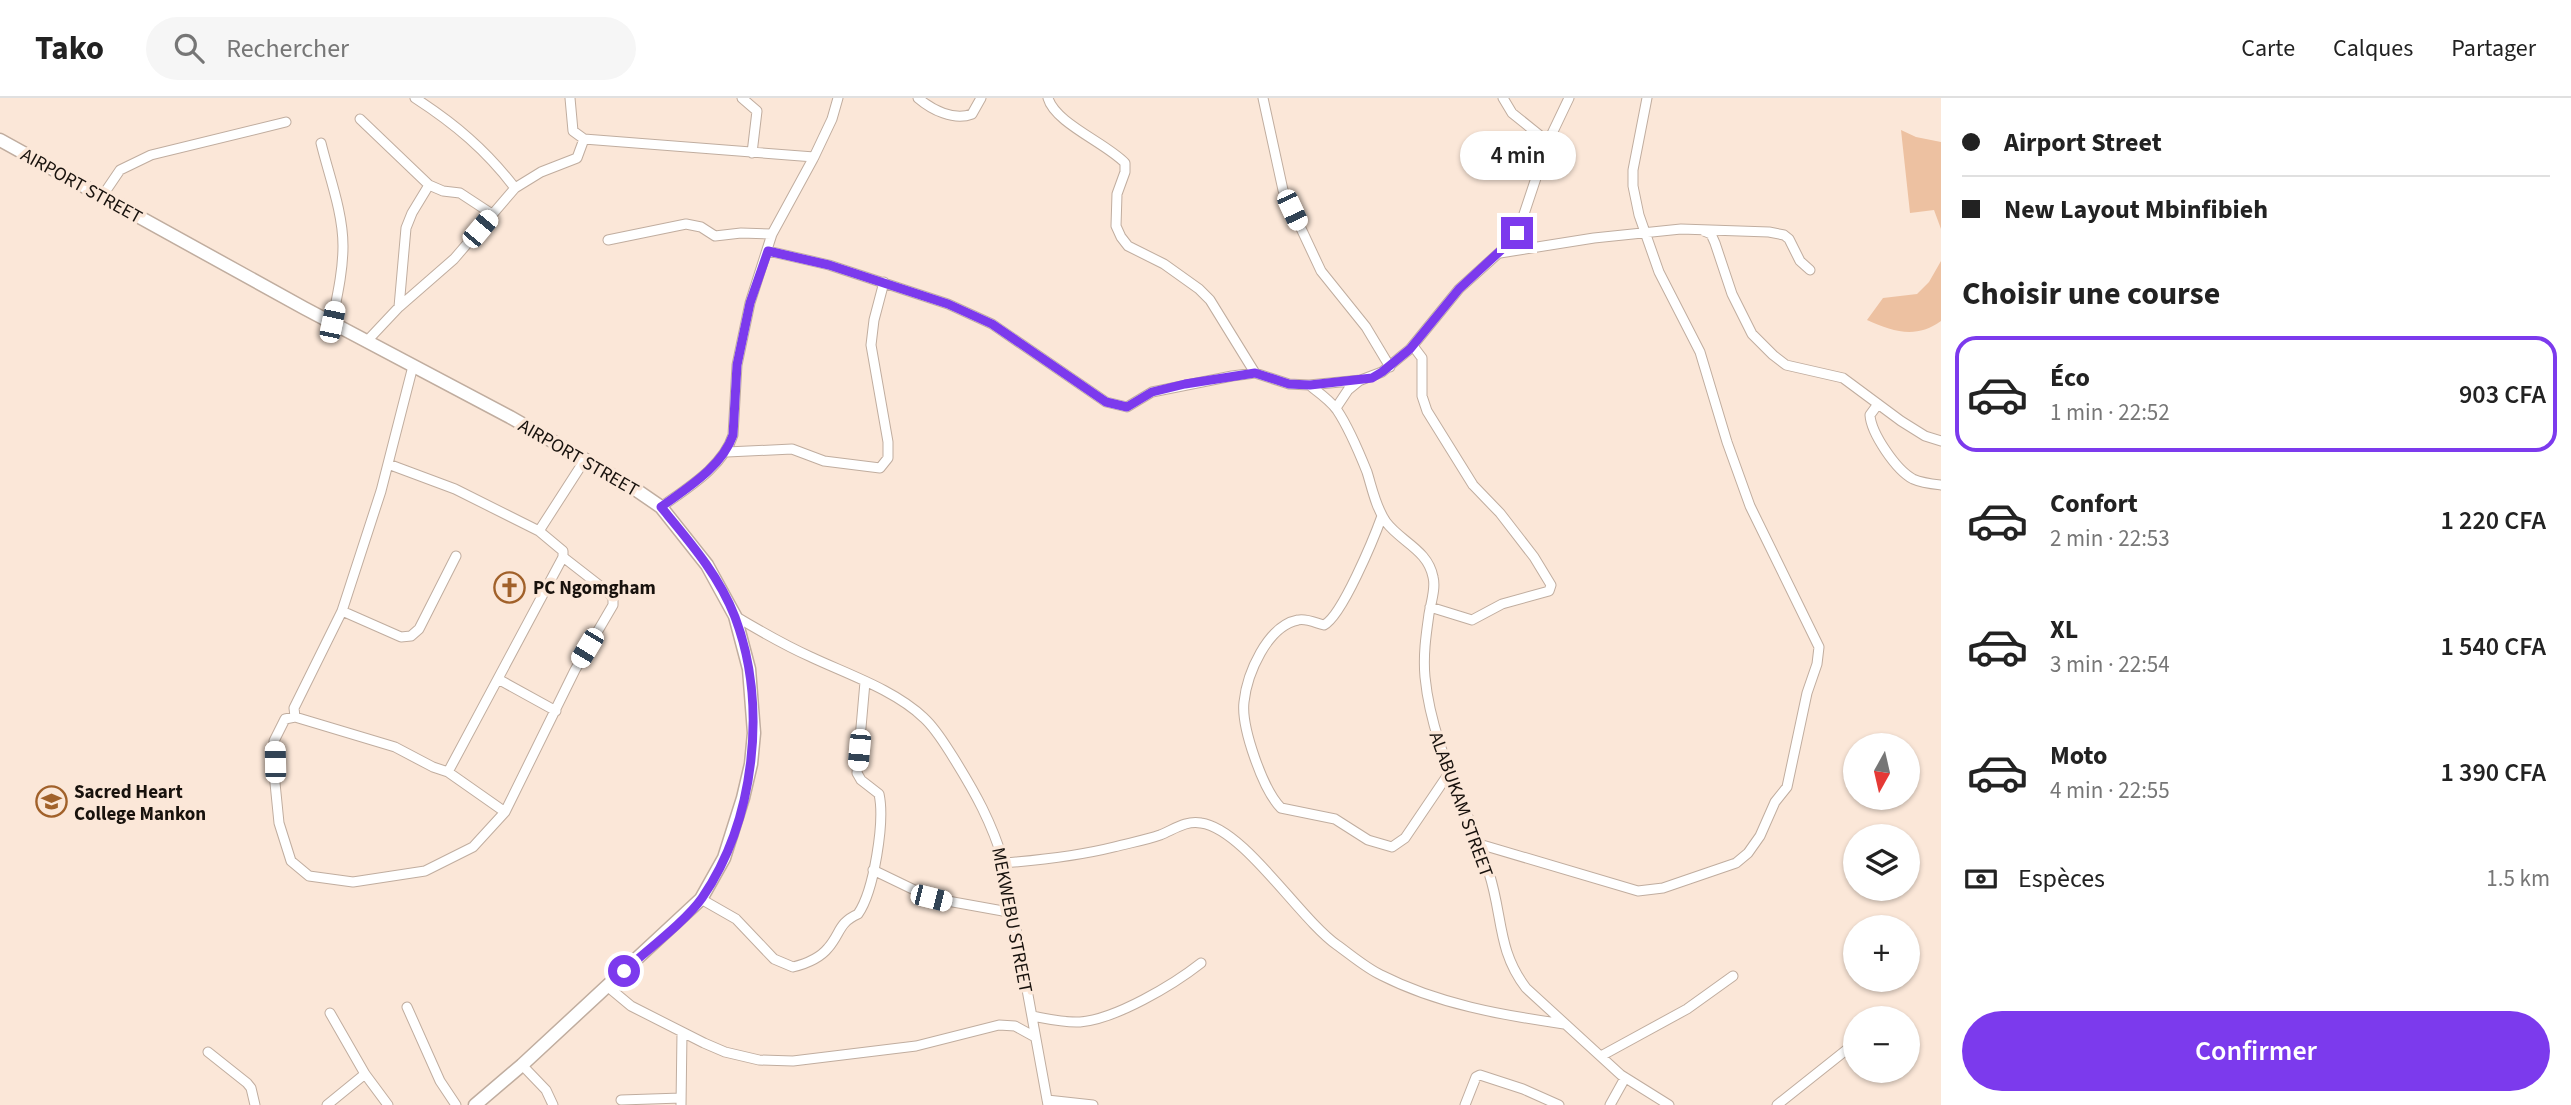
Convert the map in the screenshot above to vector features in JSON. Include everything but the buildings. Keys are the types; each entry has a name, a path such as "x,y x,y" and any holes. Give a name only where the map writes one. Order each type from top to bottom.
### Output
{"highway":[{"name":"AIRPORT STREET","path":"0,140 586,458 629,485 661,507 708,565 735,616 751,682 754,733 751,764 736,825 724,859 701,900 475,1105"}],"street":[{"path":"417,98 473,140 493,160 514,188"},
{"path":"569,98 573,131 584,139 814,157"},
{"path":"742,98 757,111 752,153"},
{"path":"661,507 696,481 727,452 733,435 737,365 750,303 772,234 814,157 832,119 838,98"},
{"path":"918,98 925,104 957,116 972,114 981,98"},
{"path":"1048,98 1056,114 1125,163 1125,172 1117,194 1116,226 1121,237 1128,246 1164,264 1210,300 1255,373"},
{"path":"1263,98 1283,190 1321,271 1366,327 1390,367"},
{"path":"1503,98 1512,113 1548,142"},
{"path":"768,251 884,282 948,304 992,324 1106,402 1117,405 1127,407 1152,392 1185,384 1255,373 1289,384 1310,385 1372,378 1390,367 1413,346 1459,289 1517,233 1548,142 1569,98"},
{"path":"1479,844 1638,891 1663,888 1737,863 1760,836 1768,816 1787,787 1807,693 1817,664 1819,643 1807,624 1751,506 1727,442 1700,352 1660,272 1639,215 1633,186 1633,170 1647,98"},
{"path":"360,118 429,185 443,191 460,193 492,214"},
{"path":"103,195 120,170 151,155 286,122"},
{"path":"367,341 399,307 454,259 514,188 541,172 577,158 584,139"},
{"path":"321,144 337,205 343,244 332,322"},
{"path":"399,307 406,228 429,185"},
{"path":"608,240 686,224 701,227 715,236 772,234"},
{"path":"1498,253 1594,238 1681,229 1769,232 1784,235 1794,246 1804,266 1810,270"},
{"path":"1704,231 1711,234 1732,294 1752,334 1773,355 1786,365 1843,378 1913,429 1941,441"},
{"path":"727,452 792,449 824,461 852,466 880,468 884,465 888,458 888,442 872,345 874,320 884,282"},
{"path":"1413,346 1422,358 1423,401 1427,411 1473,485 1500,513 1534,557 1551,585 1549,591 1502,604 1472,620 1430,607"},
{"path":"295,717 294,708 342,611 388,464 413,366"},
{"path":"1336,408 1348,390 1361,380"},
{"name":"ALABUKAM STREET","path":"1310,385 1336,408 1366,469 1382,516 1394,532 1426,560 1434,579 1424,652 1434,733 1479,844 1490,877 1506,955 1514,972 1526,988 1625,1079 1669,1105"},
{"path":"1878,404 1870,415 1871,428 1893,461 1912,478 1941,485"},
{"path":"539,531 586,458"},
{"path":"388,464 455,489 539,531 563,551 563,557 448,772"},
{"path":"1382,516 1347,596 1330,621 1324,625 1302,619 1285,625 1266,644 1252,666 1244,704 1253,755 1281,808 1335,819 1368,840 1392,846 1405,838 1449,773"},
{"path":"342,611 401,637 411,636 419,629 456,556"},
{"path":"505,811 448,772 395,747 295,717 285,719 274,741 279,823 291,861 309,876 353,882 425,871 473,847 505,811 575,670 613,606 613,598 608,592 563,557"},
{"name":"MEKWEBU STREET","path":"735,616 771,637 908,705 924,718 939,736 980,799 994,830 1004,863 1048,1102"},
{"path":"498,679 556,711"},
{"path":"701,900 736,919 774,959 793,967 818,956 829,947 844,922 862,909 880,833 880,799 874,788 861,780 857,773 865,682"},
{"path":"1004,863 1043,860 1111,848 1200,822 1218,829 1245,850 1318,930 1379,975 1440,1000 1505,1016 1564,1024"},
{"path":"873,870 931,898 1014,913"},
{"path":"1032,1016 1078,1022 1095,1020 1177,982 1201,963"},
{"path":"1601,1056 1687,1009 1732,976"},
{"path":"607,986 631,1006 682,1032 725,1052 759,1060 793,1061 916,1046 999,1025 1015,1026 1035,1037"},
{"path":"407,1007 440,1081 456,1105"},
{"path":"330,1013 365,1074 388,1105"},
{"path":"621,1100 681,1102 682,1032"},
{"path":"208,1052 247,1083 255,1105"},
{"path":"1777,1105 1843,1053"},
{"path":"522,1065 546,1090 553,1105"},
{"path":"327,1105 365,1074"},
{"path":"1465,1105 1476,1077 1480,1075 1523,1089 1559,1105"},
{"path":"1610,1105 1625,1079"},
{"path":"1048,1102 1093,1105"}],"shaded area":[{"path":"1901,130 1916,137 1941,142 1941,229 1934,210 1910,213"},
{"path":"1941,261 1941,321 1923,330 1905,332 1867,320 1883,298 1917,294 1929,282"}],"place":[{"name":"PC Ngomgham","path":"510,587"},
{"name":"Sacred Heart College Mankon","path":"51,802"}],"route":[{"path":"624,971 701,900 724,859 736,825 751,764 754,733 752,696 749,669 735,616 708,565 661,507 696,481 727,452 733,435 737,365 750,303 768,251 829,265 948,304 992,324 1106,402 1127,407 1152,392 1255,373 1289,384 1310,385 1372,378 1410,349 1459,289 1517,233"}]}
